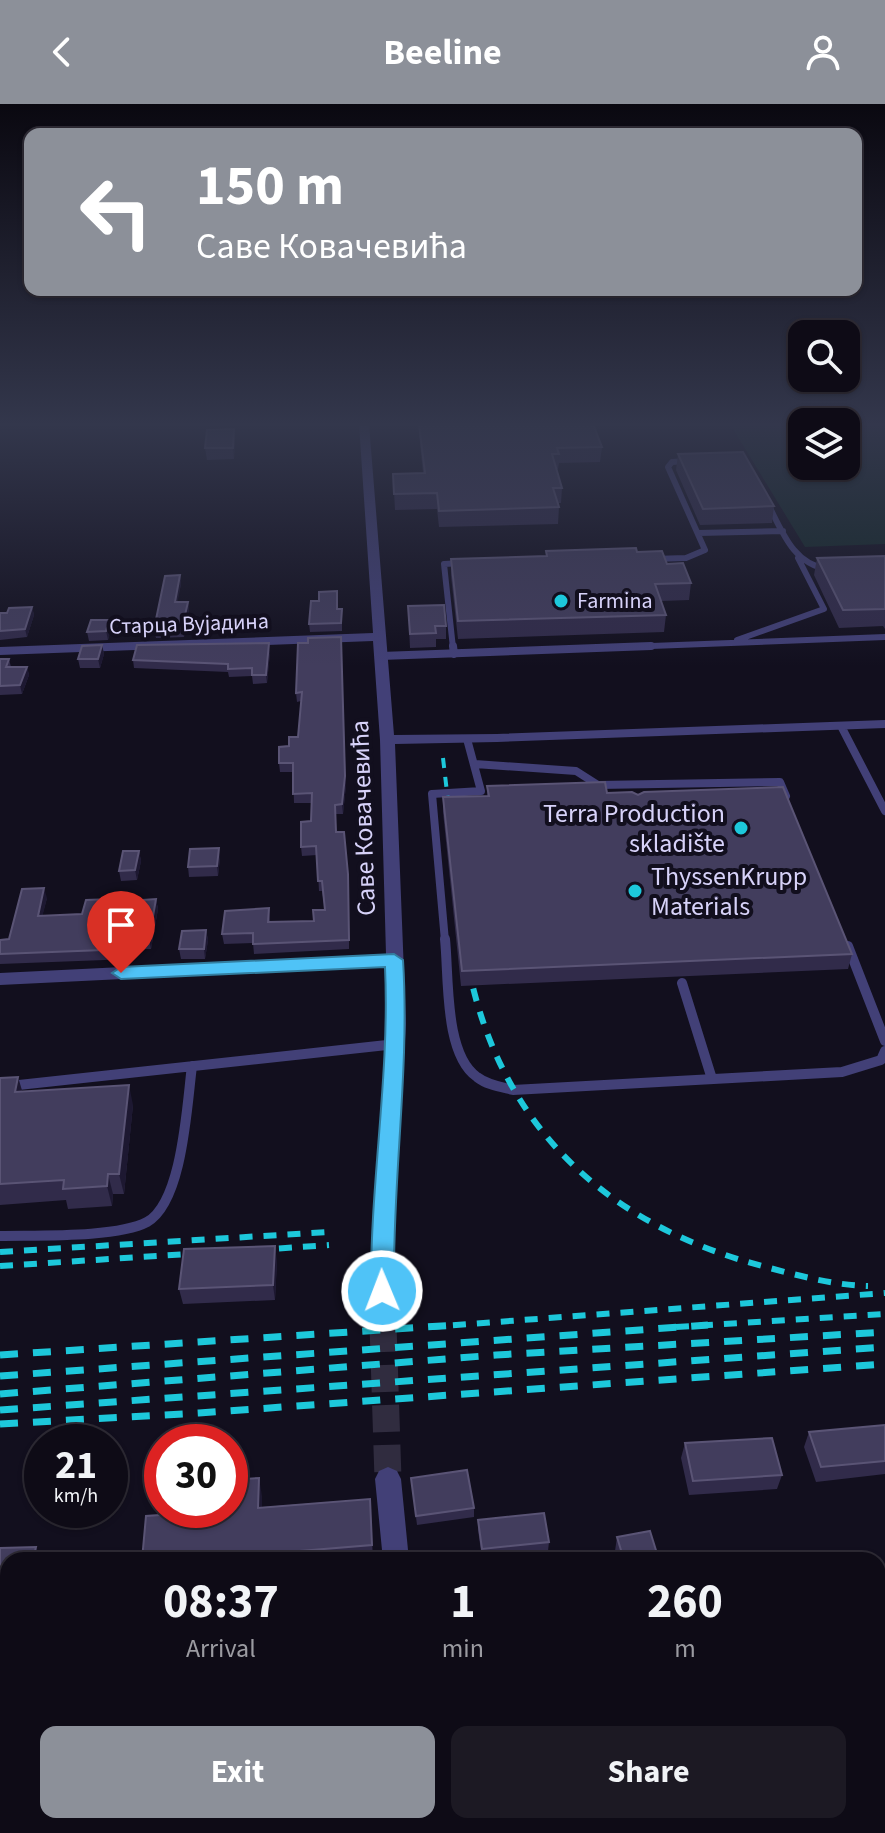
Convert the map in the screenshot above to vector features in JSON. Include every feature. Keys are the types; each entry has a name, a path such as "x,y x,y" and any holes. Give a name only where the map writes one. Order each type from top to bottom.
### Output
{"street":[{"name":"Саве Ковачевића","path":"370,505 387,740 396,1044 382,1218 382,1291"},
{"name":"Старца Вујадина","path":"0,651 379,637"},
{"path":"387,740 497,738"},
{"path":"0,979 394,960"},
{"path":"388,1479 395,1552"}],"lane":[{"path":"641,559 686,558 705,550 685,505"},
{"path":"726,643 824,609 768,505"},
{"path":"698,533 783,531"},
{"path":"798,557 820,569 833,569"},
{"path":"454,654 444,564 474,563"},
{"path":"381,656 885,637"},
{"path":"497,738 885,724"},
{"path":"841,726 880,792 885,811"},
{"path":"467,739 481,791 432,794 455,1047 467,1070 480,1082 513,1090 842,1072 881,1060 885,1051"},
{"path":"475,764 576,771 598,785 633,790 780,782 792,811"},
{"path":"841,929 885,1041"},
{"path":"682,983 712,1079"},
{"path":"0,1087 396,1044"},
{"path":"0,1236 122,1228 150,1221 171,1193 192,1066"}],"green space":[{"path":"779,505 885,505 885,544 805,547"}],"building":[{"path":"438,505 559,507 439,511"},
{"path":"701,505 774,506 703,509"},
{"name":"Farmina","path":"636,548 637,552 662,551 667,564 683,563 691,583 655,584 666,615 458,621 451,559 547,556 546,551"},
{"path":"885,556 885,609 843,610 817,558"},
{"path":"180,575 175,602 188,602 182,628 154,629 165,576"},
{"path":"337,591 337,609 342,609 341,623 309,624 311,601 319,601 319,592"},
{"path":"444,605 446,626 435,626 436,633 410,634 408,606"},
{"path":"32,607 25,629 0,631 0,613 7,613 9,608"},
{"path":"91,620 109,620 106,631 87,632"},
{"path":"341,637 345,776 342,804 335,805 336,832 344,832 349,940 253,944 253,933 222,934 225,911 269,908 268,922 314,921 313,910 325,910 322,881 318,881 316,846 301,847 301,822 311,821 312,793 293,794 293,763 279,763 279,747 289,746 289,737 298,737 302,692 296,693 298,643 308,643 308,638"},
{"path":"269,643 266,675 252,675 252,668 228,669 228,664 133,660 137,645"},
{"path":"102,645 98,659 78,659 82,646"},
{"path":"0,659 9,659 6,667 27,667 20,685 0,686"},
{"name":"ThyssenKrupp Materials","path":"605,782 607,793 632,792 638,795 644,792 783,787 852,954 462,971 443,797 489,796 487,786"},
{"path":"219,848 217,866 188,867 190,849"},
{"path":"123,851 139,851 135,870 119,871"},
{"path":"44,888 38,916 82,914 86,900 112,899 105,933 132,932 129,949 0,954 0,940 9,939 22,889"},
{"path":"156,899 149,939 136,939 143,900"},
{"path":"206,930 204,949 179,949 182,931"},
{"path":"18,1077 15,1092 129,1085 119,1174 108,1174 107,1186 63,1189 64,1180 0,1184 0,1078"},
{"path":"275,1246 273,1285 179,1289 184,1249"},
{"path":"885,1425 885,1461 821,1467 809,1432"},
{"path":"772,1438 782,1475 693,1481 685,1443"},
{"path":"467,1470 474,1508 416,1516 411,1478"},
{"path":"259,1478 258,1508 370,1499 372,1545 288,1552 143,1552 145,1528 248,1528 248,1479"},
{"path":"544,1513 549,1542 482,1549 478,1520"},
{"path":"650,1531 657,1552 622,1552 617,1537"},
{"path":"36,1547 35,1552 0,1552 0,1548"}],"tunnel":[{"path":"382,1291 383,1327"},
{"path":"383,1325 388,1479"}],"railway":[{"path":"443,758 450,818"},
{"path":"468,965 484,1023 506,1075 535,1122 570,1162 611,1197 658,1226 709,1249 804,1277 868,1286"},
{"path":"0,1252 328,1232"},
{"path":"255,1250 329,1245"},
{"path":"0,1266 204,1253"},
{"path":"454,1325 885,1293"},
{"path":"707,1325 885,1314"},
{"path":"0,1355 454,1325"},
{"path":"429,1327 454,1325"},
{"path":"0,1376 707,1325"},
{"path":"676,1327 707,1325"},
{"path":"0,1394 496,1355 885,1332"},
{"path":"0,1410 885,1347"},
{"path":"0,1424 199,1413 885,1364"}],"place":[{"name":"Farmina","path":"561,601"},
{"name":"Terra Production skladište","path":"741,828"},
{"name":"ThyssenKrupp Materials","path":"635,891"}],"route":[{"path":"121,973 394,960 397,1024 386,1160 382,1291"}]}
